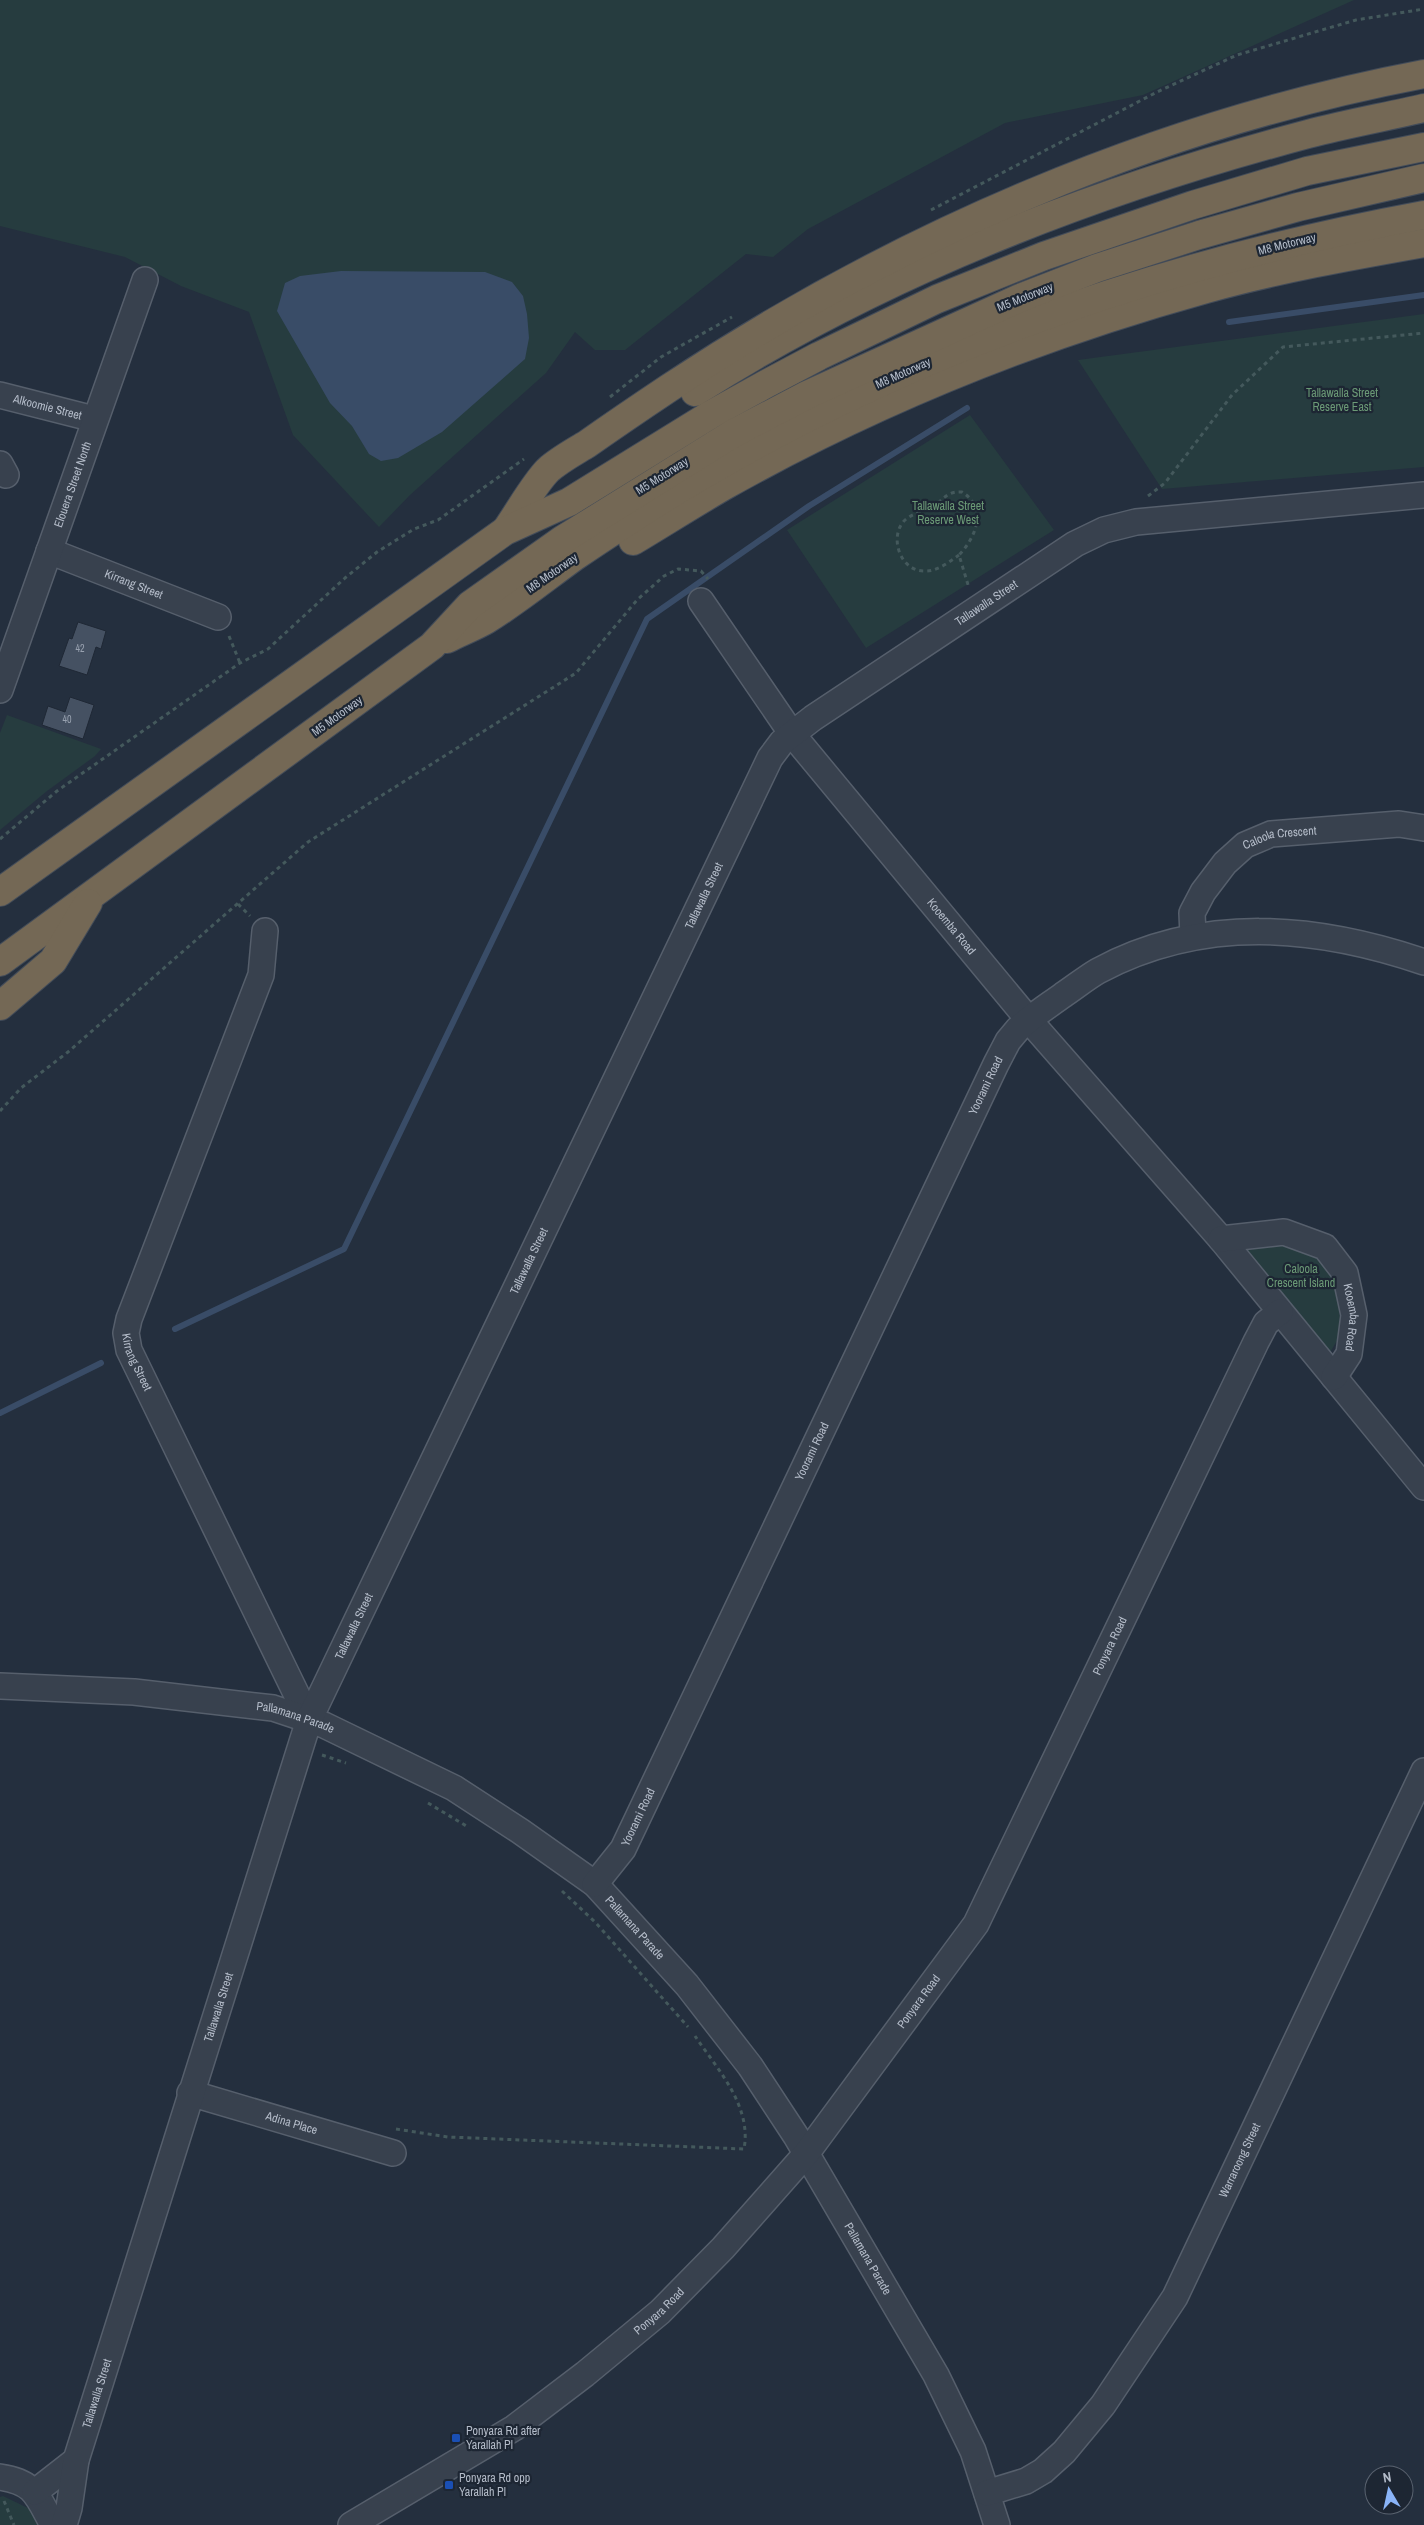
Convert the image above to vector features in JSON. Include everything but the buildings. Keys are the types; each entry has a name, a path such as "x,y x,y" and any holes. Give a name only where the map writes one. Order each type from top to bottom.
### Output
{"highway":[{"path":"505,531 547,471 726,350 883,263 989,213 1099,167 1210,129 1317,98 1424,74"},
{"path":"6,885 505,531 556,482 706,385 875,291 1005,233 1071,207 1170,174 1310,133 1424,108"},
{"path":"505,531 569,502 710,415 781,376 937,299 1044,256 1194,205 1307,171 1424,147"},
{"name":"M5 Motorway","path":"0,962 432,646 470,605 562,540 734,433 807,394 1020,298 1097,268 1199,235 1298,207 1424,178"},
{"name":"M8 Motorway","path":"432,646 486,620 577,555 716,467 865,390 948,353 1050,313 1185,270 1308,238 1424,214"},
{"path":"432,646 496,631 578,575 725,486 854,420 965,371 1084,328 1207,289 1326,261 1424,243"},
{"path":"0,1006 53,961 94,893"}],"street":[{"name":"Elouera Street North","path":"0,690 94,418 145,280"},
{"name":"Alkoomie Street","path":"0,395 94,418"},
{"name":"Tallawalla Street","path":"64,2525 69,2508 76,2460 309,1720 770,758 782,742 792,734 1075,544 1104,530 1136,522 1424,495"},
{"name":"Kirrang Street","path":"49,551 218,617"},
{"name":"Kooemba Road","path":"704,589 792,734 1028,1019 1221,1239 1424,1487"},
{"name":"Caloola Crescent","path":"1193,936 1192,913 1203,892 1225,863 1245,845 1271,834 1399,824 1424,828"},
{"name":"Kirrang Street","path":"265,931 260,976 129,1319 126,1333 129,1350 309,1720"},
{"path":"1028,1019 1097,972 1144,952 1193,936 1236,931 1300,932 1361,944 1424,962"},
{"name":"Yoorami Road","path":"595,1884 623,1849 1000,1056 1008,1041 1028,1019"},
{"name":"Kooemba Road","path":"1221,1239 1284,1232 1325,1247 1345,1273 1354,1315 1348,1354 1334,1377"},
{"name":"Ponyara Road","path":"351,2525 514,2428 584,2374 660,2312 723,2248 806,2154 976,1924 1256,1342 1266,1323 1280,1312"},
{"name":"Pallamana Parade","path":"0,1686 134,1692 273,1708 309,1720 372,1747 454,1788 520,1831 595,1884 687,1985 750,2066 806,2154 936,2375 973,2451 997,2525"},
{"name":"Warraroong Street","path":"987,2493 1026,2481 1043,2471 1064,2452 1103,2405 1175,2297 1424,1771"},
{"name":"Adina Place","path":"190,2093 390,2152"},
{"path":"35,2492 76,2460"},
{"path":"1,2488 19,2480 35,2492 53,2525"}],"path":[{"path":"1141,498 1150,496 1164,483 1232,395 1283,347 1424,333"},
{"path":"962,492 974,504 978,520 973,538 959,555 936,569 924,571 912,568 900,554 896,542 901,526 908,518 933,506 947,493 962,492"},
{"path":"959,555 970,591 978,586"},
{"path":"0,1111 21,1088 68,1052 308,842 576,673 637,600 664,576 678,569 703,571 704,589"},
{"path":"0,838 57,791 240,663 236,650 218,617"},
{"path":"299,1749 330,1756 352,1766"},
{"path":"422,1799 472,1829"},
{"path":"390,2152 392,2128 448,2137 744,2149 747,2135 742,2109 693,2032 596,1923 576,1902 554,1885"},
{"path":"1,2488 14,2525"}],"green space":[{"path":"0,0 1354,0 1143,95 1005,123 808,229 773,257 746,254 625,350 595,350 575,332 546,373 410,495 379,527 293,435 249,312 181,286 125,257 0,226"},
{"name":"Tallawalla Street Reserve East","path":"1424,314 1424,467 1162,489 1078,360"},
{"name":"Tallawalla Street Reserve West","path":"970,415 1054,530 866,648 787,530"},
{"path":"7,715 101,749 95,756 47,791 0,830 0,733"},
{"name":"Caloola Crescent Island","path":"1289,1243 1320,1255 1332,1273 1339,1305 1341,1334 1329,1354 1244,1252 1263,1245"},
{"path":"3,2496 30,2509 38,2525 0,2525 0,2497"}],"water":[{"path":"341,271 485,272 512,282 523,296 527,314 529,338 525,359 442,432 398,458 381,461 369,454 352,426 330,403 277,311 285,283 300,276"}],"waterway":[{"path":"1229,322 1424,295"},
{"path":"175,1329 344,1249 647,619 809,506 967,408"},
{"path":"0,1413 101,1363"}],"place":[{"name":"Ponyara Rd after Yarallah Pl","path":"456,2438"},
{"name":"Ponyara Rd opp Yarallah Pl","path":"449,2485"}]}
